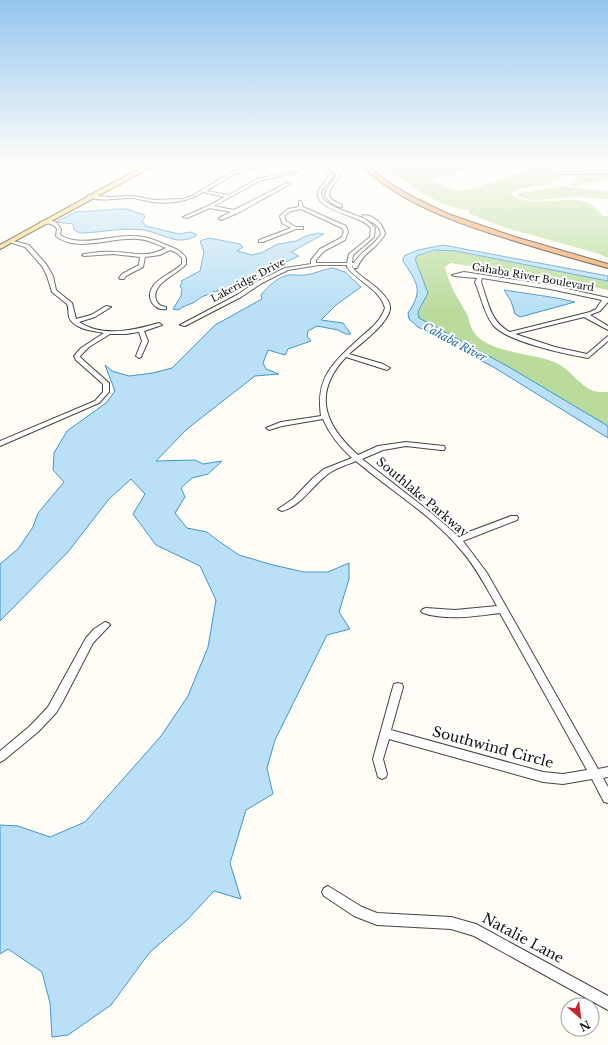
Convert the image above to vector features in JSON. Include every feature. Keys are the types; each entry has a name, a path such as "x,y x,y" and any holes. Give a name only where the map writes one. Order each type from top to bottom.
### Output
{"highway":[{"path":"447,214 502,234 602,261"},
{"path":"461,214 503,230 602,261 608,266"}],"main road":[{"path":"0,247 59,214"}],"street":[{"path":"186,217 194,214"},
{"path":"221,219 232,214"},
{"path":"285,214 282,216 284,222 295,228"},
{"path":"316,264 316,258 322,250 343,239 346,233 345,229 339,224 318,214"},
{"path":"349,264 351,255 370,240 373,236 374,230 364,219 350,214"},
{"path":"359,214 374,220 382,228 383,234 380,240 358,258 356,270 360,277"},
{"path":"45,222 57,226 59,229 58,236 65,240 87,242 134,237 146,238 170,248 183,256 185,262 181,268 157,285 153,292 152,298 155,304 158,307 164,308"},
{"path":"261,241 295,228 301,228"},
{"path":"11,241 27,246 44,265 50,276 54,291 68,300 71,304 72,317 83,326 108,333 123,334 159,324"},
{"path":"84,256 113,253 143,257 155,255 170,248"},
{"path":"122,278 124,275 141,266 143,257"},
{"name":"Lakeridge Drive","path":"183,325 239,296 260,282 283,270 316,264 356,264"},
{"name":"Southlake Parkway","path":"349,264 353,272 384,298 388,304 388,311 385,317 345,355 330,372 324,385 322,400 325,417 334,434 357,458 440,524 457,540 477,564 608,798"},
{"name":"Cahaba River Boulevard","path":"455,275 550,287 607,299"},
{"path":"480,277 478,282 493,322 508,334 523,340 590,358 608,338"},
{"path":"508,334 585,315 596,311 607,299"},
{"path":"75,321 93,316 108,307"},
{"path":"585,315 608,328"},
{"path":"139,356 145,342 141,330"},
{"path":"0,444 85,408 102,398 107,391 106,383 78,359 77,356 82,349 108,333"},
{"path":"345,355 387,368"},
{"path":"269,428 281,424 325,417"},
{"path":"282,509 296,501 324,473 387,446 406,444 441,448"},
{"path":"457,540 514,518"},
{"path":"426,611 438,613 467,613 503,608"},
{"path":"0,758 39,724 53,709 92,637 105,625"},
{"path":"382,774 378,759 398,687"},
{"name":"Southwind Circle","path":"385,734 543,777 563,779 608,772"},
{"name":"Natalie Lane","path":"328,892 358,912 377,919 451,923 476,930 608,1003"}],"green space":[{"path":"470,214 600,214 602,216 608,216 608,258 596,253 506,228"},
{"path":"441,249 608,281 608,290 531,275 450,263 445,267 451,286 467,314 473,331 479,338 488,344 499,348 554,362 565,368 587,388 593,391 608,392 608,426 509,367 419,318 418,313 423,304 420,271 415,259 417,256"}],"water":[{"path":"72,214 141,214 145,217 142,221 146,226 179,234 190,232 196,234 196,236 190,239 179,240 144,230 135,229 80,233 74,230 73,224 56,222"},
{"path":"318,233 324,234 291,252 299,256 279,265 279,267 266,273 262,277 245,284 227,288 225,290 212,292 211,294 203,296 193,303 178,310 173,309 181,296 181,281 200,271 204,252 200,241 209,238 240,244 243,247 237,251 252,255 261,253 278,244 296,241 306,236"},
{"name":"Cahaba River","path":"443,245 608,276 608,281 456,251 434,250 417,256 415,259 428,293 418,312 419,318 509,367 608,426 608,438 495,368 418,327 409,319 408,313 416,298 417,287 412,275 403,261 404,256 418,250"},
{"path":"333,268 345,272 361,287 336,305 321,320 343,323 351,334 317,326 308,331 307,336 311,341 288,349 285,355 268,350 263,363 266,369 279,374 255,376 187,429 156,461 195,460 203,464 222,461 208,474 192,478 181,488 185,497 175,513 187,528 207,532 239,555 304,572 328,572 349,563 349,579 339,612 350,629 327,635 275,740 267,768 273,794 246,810 230,863 241,899 214,891 186,921 150,952 111,1005 68,1035 52,1037 50,1003 42,972 8,949 0,954 0,825 18,826 50,837 85,822 161,736 188,696 208,647 216,600 200,566 156,545 133,514 145,494 131,479 109,499 68,552 0,621 0,564 18,549 33,527 38,513 64,482 53,470 54,453 67,431 106,403 115,391 105,365 112,371 129,376 153,373 172,368 215,325 262,299 261,295 277,280 289,275 303,275"},
{"path":"504,290 575,302 520,317 515,314 511,301"}]}
